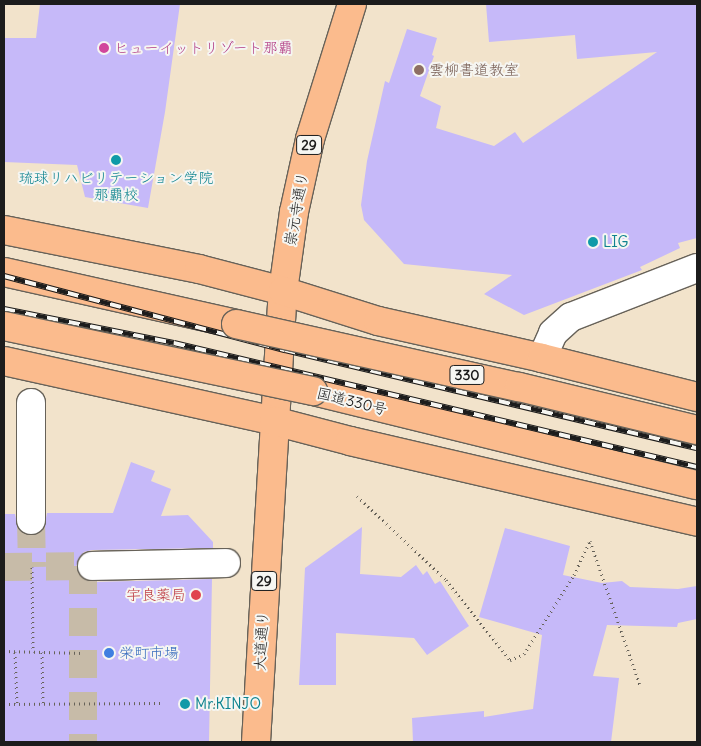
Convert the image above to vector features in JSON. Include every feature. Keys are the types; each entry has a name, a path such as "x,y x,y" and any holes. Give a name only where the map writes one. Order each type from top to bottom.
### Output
{"main road":[{"name":"崇元寺通り","path":"274,421 283,291 294,212 310,139 352,4"},
{"name":"330","path":"4,230 200,269 283,291 378,321 542,358 697,397"},
{"name":"330","path":"4,272 519,386 697,430"},
{"name":"国道330号","path":"4,326 313,391 697,485"},
{"path":"4,361 274,421 350,441 697,522"},
{"name":"大道通り","path":"256,742 274,421"}],"street":[{"path":"542,358 553,334 571,317 697,268"},
{"path":"31,403 31,520"},
{"path":"92,566 226,564"}],"path":[{"path":"358,496 446,580 510,660 524,654 574,575 590,540 640,685"},
{"path":"32,567 33,652"},
{"path":"4,652 83,653"},
{"path":"15,652 17,704"},
{"path":"42,652 43,703"},
{"path":"4,704 160,703"},
{"path":"209,704 221,704"}],"building":[{"path":"40,4 180,4 165,112 148,208 85,197 77,165 4,162 4,38 36,38"},
{"path":"486,4 697,4 697,238 678,243 680,248 640,267 642,270 524,315 484,294 512,275 404,264 364,220 361,205 367,161 385,81 389,83 407,29 437,38 432,55 434,56 420,96 441,106 436,128 494,146 515,132 523,143 657,52 577,59 575,35 489,42"},
{"name":"栄町市場","path":"131,462 155,471 151,481 171,489 161,516 188,515 213,542 213,548 92,550 84,552 79,558 76,567 84,579 92,582 212,579 209,742 4,742 4,514 15,514 18,528 24,534 31,536 38,534 44,528 47,513 113,513"},
{"path":"362,527 360,574 401,577 416,565 423,575 427,571 435,584 440,581 469,626 427,655 414,638 336,633 336,685 299,685 305,568"},
{"path":"505,528 570,546 563,575 602,583 622,581 630,587 678,589 697,586 697,619 678,623 677,627 607,625 593,676 619,678 611,742 413,742 412,718 484,711 484,717 533,709 542,635 479,617"}],"tunnel":[{"path":"31,520 32,567"},
{"path":"83,566 83,742"},
{"path":"4,567 92,566"}],"railway":[{"path":"4,276 285,350 697,448"},
{"path":"4,309 174,343 697,467"}],"place":[{"name":"ヒューイットリゾート那覇","path":"104,48"},
{"name":"雲柳書道教室","path":"419,70"},
{"name":"琉球リハビリテーション学院 那覇校","path":"116,160"},
{"name":"LIG","path":"593,242"},
{"name":"宇良薬局","path":"196,595"},
{"name":"栄町市場","path":"109,653"},
{"name":"Mr.KINJO","path":"185,704"}]}
